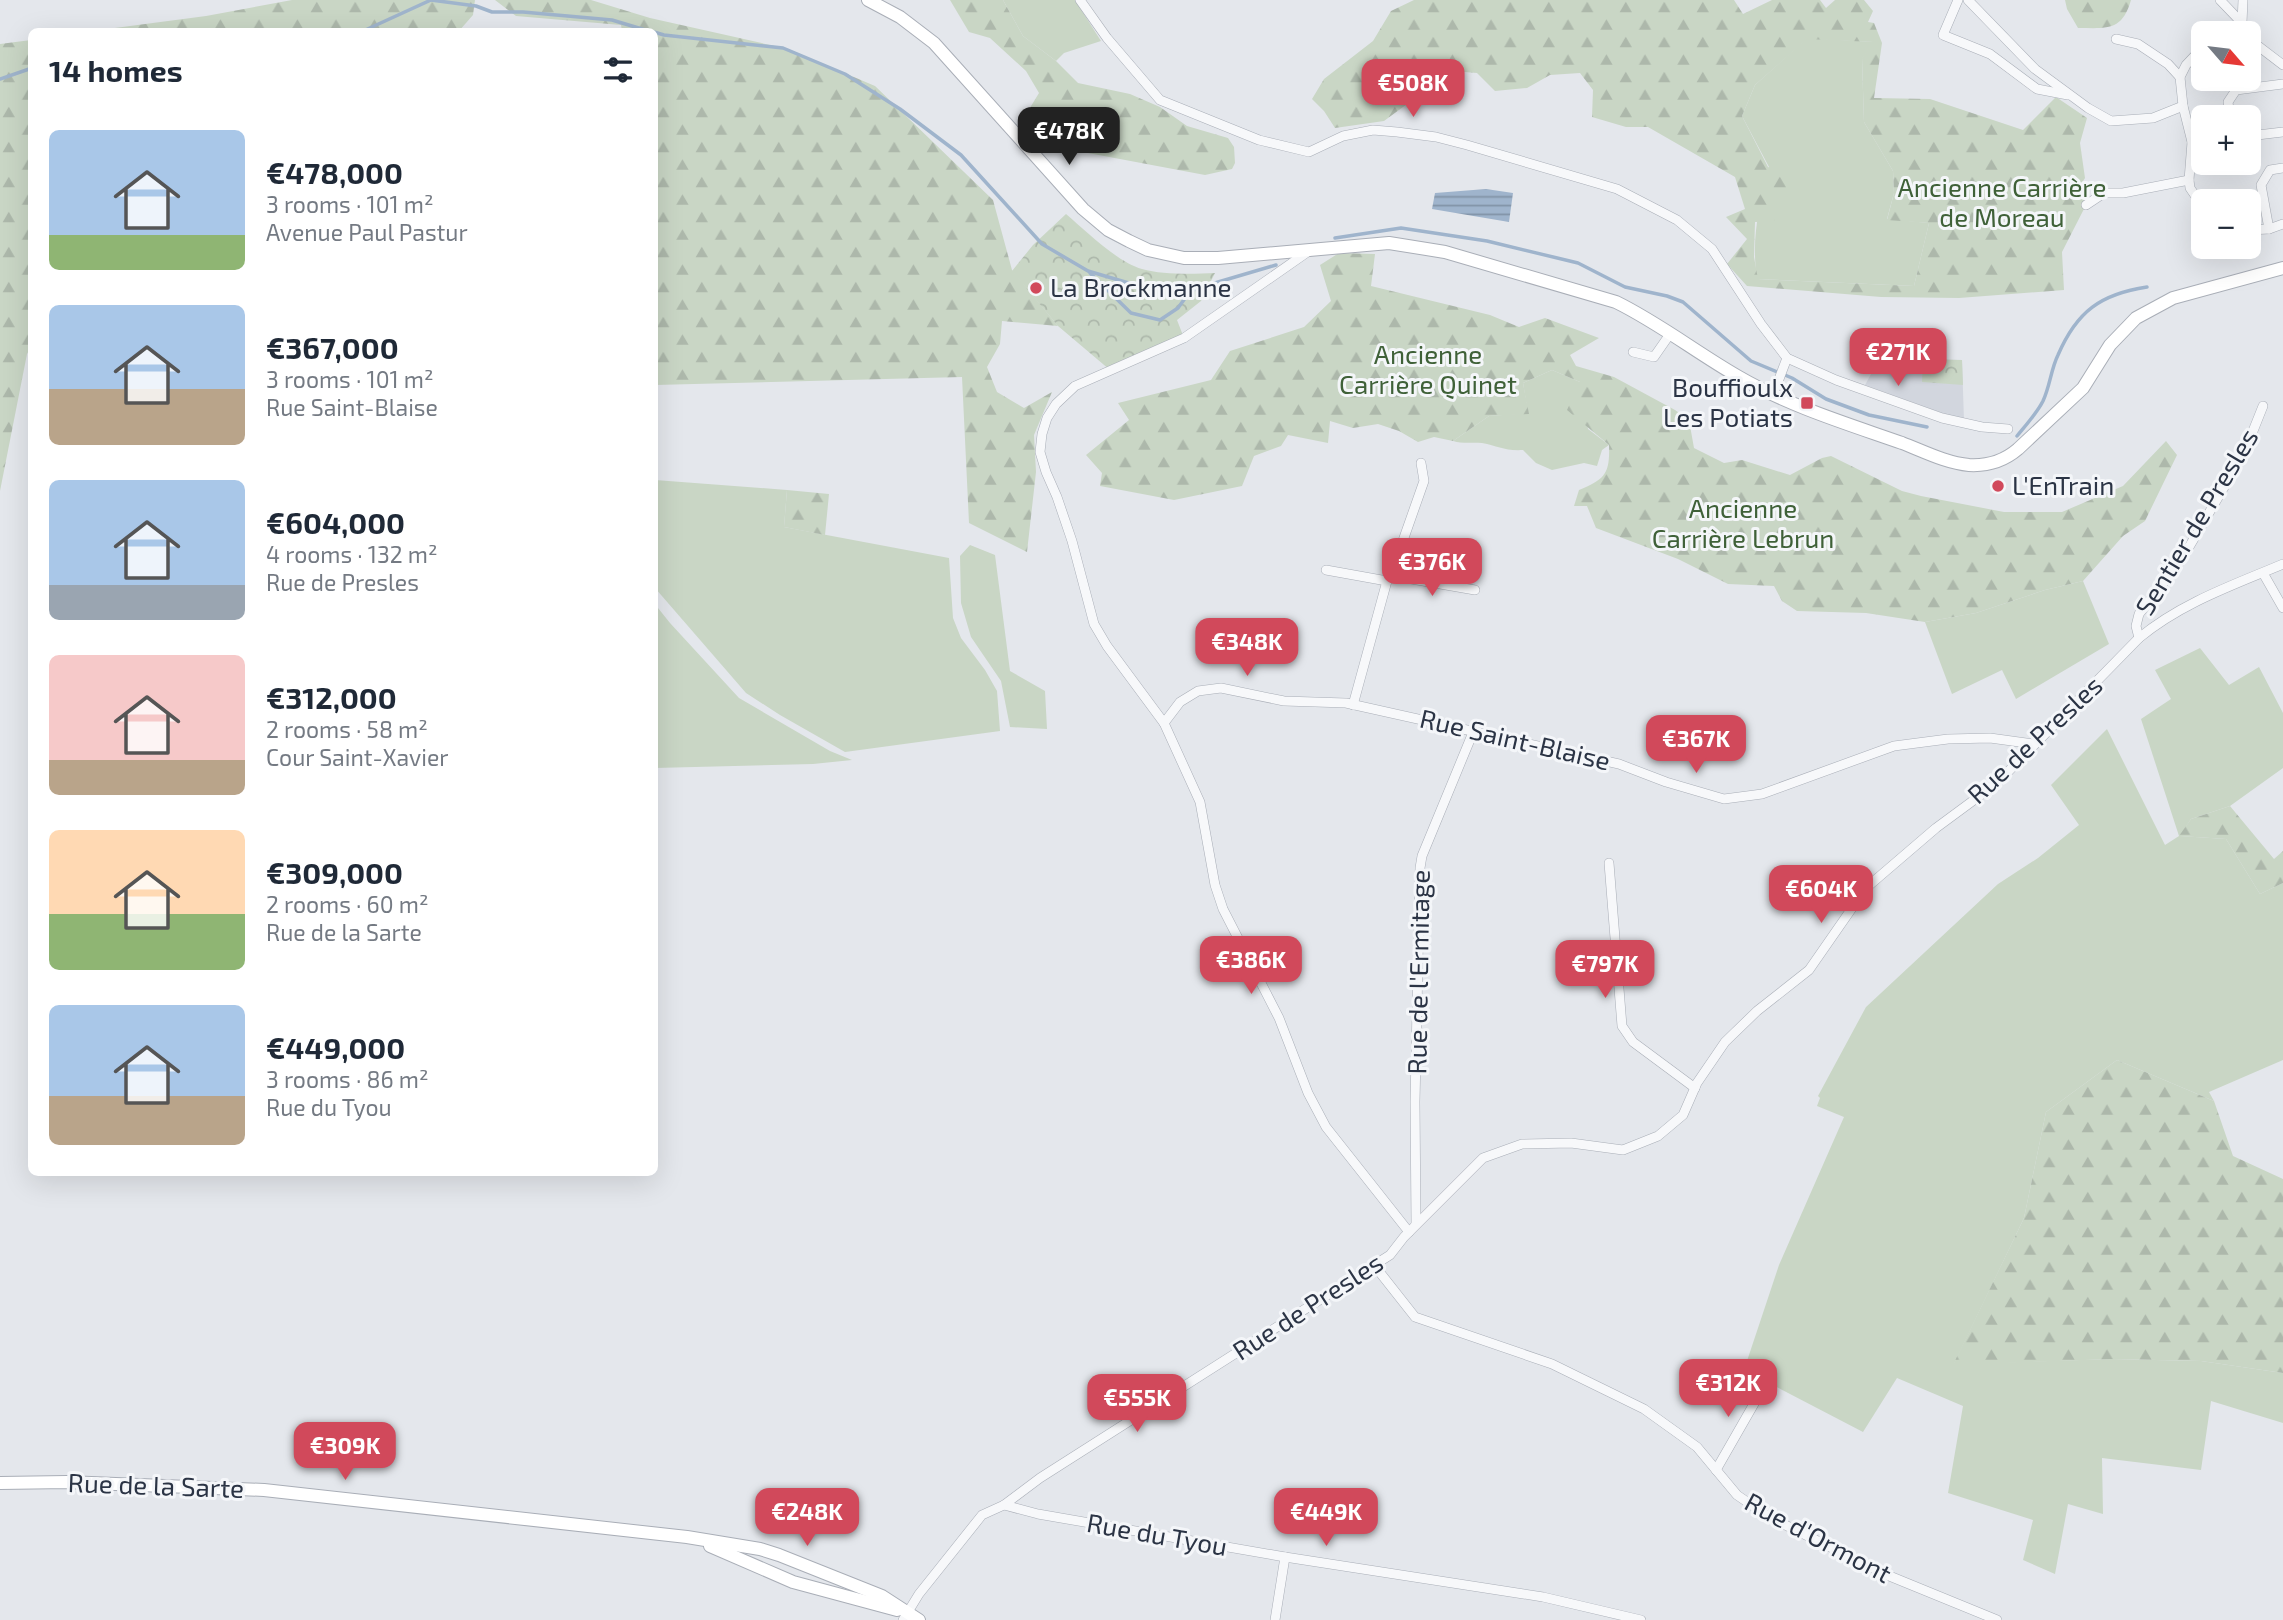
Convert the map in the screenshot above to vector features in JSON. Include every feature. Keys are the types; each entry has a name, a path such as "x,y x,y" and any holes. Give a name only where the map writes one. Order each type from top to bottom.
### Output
{"main road":[{"path":"868,0 900,17 933,43 1083,209 1108,230 1148,250 1184,258 1218,258 1389,243 1444,252 1616,302 1773,395 1968,465 1990,464 2008,457 2083,388 2110,345 2136,318 2173,298 2283,268"},
{"name":"Rue de la Sarte","path":"0,1483 67,1482 264,1490 687,1537 760,1549 882,1596 910,1618"},
{"name":"Rue de la Sarte","path":"687,1537 793,1582 910,1618"},
{"path":"754,1564 760,1549"},
{"path":"845,1597 849,1583"}],"street":[{"path":"1080,0 1160,100 1259,140 1309,152 1343,136 1373,130 1436,137 1617,189 1677,220 1712,249 1785,362 1942,418 1982,427 2008,429"},
{"path":"1958,0 1943,35 1990,54 2036,89 2070,95"},
{"path":"1968,0 2035,69 2088,108 2111,121 2153,118 2183,106"},
{"path":"2220,0 2240,21"},
{"path":"2242,21 2243,0"},
{"path":"2116,39 2138,44 2168,64 2180,77"},
{"path":"2261,48 2283,65"},
{"path":"2191,60 2180,77 2183,106 2191,138"},
{"path":"2228,105 2236,90 2283,84"},
{"path":"2261,135 2283,132"},
{"path":"2191,155 2191,189"},
{"path":"2269,229 2260,185 2270,170 2283,168"},
{"path":"2087,205 2104,193 2123,193 2189,180"},
{"path":"2261,229 2283,224"},
{"path":"1313,248 1184,338 1074,386 1056,404 1047,418 1040,452 1072,541 1094,624 1164,723 1200,802 1215,885 1223,909 1279,1018 1308,1093 1326,1127 1409,1232"},
{"path":"1633,352 1654,357 1671,334"},
{"path":"1773,395 1785,362"},
{"name":"Sentier de Presles","path":"2139,638 2136,626 2139,614 2189,547 2230,477 2263,406"},
{"path":"1353,705 1399,552 1424,481 1421,463"},
{"name":"Rue de Presles","path":"910,1618 919,1594 982,1515 1004,1504 1040,1478 1390,1255 1416,1224 1483,1158 1522,1144 1571,1143 1623,1150 1658,1136 1683,1115 1695,1087 1725,1042 1757,1011 1809,970 1866,888 1936,828 1997,783 2139,638 2157,622 2217,590 2283,564"},
{"path":"1326,569 1475,590"},
{"path":"2263,573 2283,608"},
{"name":"Rue Saint-Blaise","path":"1164,723 1180,702 1198,691 1221,688 1284,701 1353,705 1619,764 1724,799 1762,793 1894,746 1948,739 1990,738 2034,744"},
{"name":"Rue de l'Ermitage","path":"1416,1224 1415,1102 1420,867 1422,856 1474,730"},
{"path":"1609,863 1622,1026 1633,1042 1695,1087"},
{"name":"Rue d'Ormont","path":"1374,1265 1415,1317 1552,1364 1644,1409 1697,1447 1737,1495 1769,1517 1887,1576 1997,1620"},
{"path":"1716,1470 1759,1395 1721,1372"},
{"name":"Rue du Tyou","path":"1004,1504 1038,1514 1285,1557 1543,1597 1641,1620"},
{"path":"1275,1620 1285,1557"}],"shaded area":[{"path":"1886,355 1908,359 1962,360 1964,421 1865,385 1880,358 1884,359"}],"green space":[{"path":"292,0 475,0 473,15 462,28 115,28 206,16"},
{"path":"495,0 591,0 650,18 788,49 875,86 993,200 1012,270 1058,326 1002,321 1000,344 987,367 997,392 1024,408 1052,392 1034,435 1036,472 1027,552 969,523 962,377 658,385 658,28 622,28 621,25 516,16"},
{"path":"950,0 1003,0 1023,36 1056,61 1078,83 1130,94 1160,107 1187,126 1228,138 1234,147 1235,163 1232,169 1205,175 1056,147 1027,123 1028,111 1039,93 1026,71 990,38 969,32"},
{"path":"1003,0 1075,0 1101,41 1064,53 1056,61 1023,36"},
{"name":"Ancienne Carrière de Moreau","path":"1414,0 1734,0 1743,14 1772,0 1820,0 1826,8 1835,0 1864,0 1873,11 1868,22 1874,23 1882,43 1874,98 1930,99 2023,130 2056,97 2087,118 2080,143 2085,178 2080,186 2086,205 2062,252 2064,290 1959,298 1881,297 1747,286 1727,264 1747,239 1726,217 1745,209 1735,177 1648,127 1626,127 1592,117 1593,90 1580,73 1550,75 1527,88 1495,91 1477,73 1452,71 1384,121 1335,128 1312,99 1324,79 1373,41 1391,11","holes":["1807,39 1873,42 1862,58 1864,122 1893,171 1894,193 1887,220 1929,223 1914,286 1758,279 1754,257 1755,222 1774,221 1793,177 1768,167 1742,116 1755,85"]},
{"path":"2065,0 2131,0 2118,23 2105,28 2078,28"},
{"path":"1807,38 1874,42 1862,59 1864,122 1893,171 1894,193 1887,219 1929,223 1914,286 1757,279 1756,236 1769,167 1742,116 1755,85"},
{"path":"28,40 28,352 0,491 0,44"},
{"path":"1066,214 1122,260 1142,269 1169,273 1215,273 1201,301 1177,320 1184,338 1110,370 1058,326 1012,271 1033,245"},
{"path":"1339,253 1375,254 1371,286 1490,315 1519,327 1545,318 1599,338 1570,355 1576,366 1614,377 1675,410 1689,420 1694,448 1724,463 1742,460 1790,475 1831,456 1902,491 1921,496 2004,512 2062,512 2123,486 2166,441 2177,455 2145,521 2123,536 2083,581 2045,590 1976,613 1925,622 1866,613 1797,611 1782,601 1774,586 1728,584 1678,559 1596,528 1587,506 1574,506 1579,490 1600,479 1607,469 1609,445 1567,410 1580,382 1552,370 1523,383 1529,414 1489,416 1453,441 1434,437 1418,442 1399,431 1378,424 1353,428 1330,421 1328,443 1288,435 1281,446 1254,456 1242,486 1174,500 1100,486 1102,473 1086,455 1129,420 1118,403 1211,380 1230,351 1304,327 1331,301 1320,265"},
{"path":"1923,359 1962,360 1963,385 1922,382"},
{"path":"1552,370 1580,382 1588,429 1609,445 1602,450 1597,466 1584,463 1552,470 1536,463 1523,450 1453,441 1489,416 1528,413 1523,383"},
{"path":"658,480 787,490 784,527 949,558 953,618 961,638 997,691 1000,731 845,752 746,693 658,591"},
{"path":"787,490 829,494 825,535 784,527"},
{"path":"970,545 995,555 1010,671 1045,691 1047,729 1010,727 1001,681 971,637 961,603 960,556"},
{"path":"2083,581 2109,644 2016,699 2002,670 1952,694 1925,622 1976,613 2045,590"},
{"path":"658,608 739,698 830,751 852,760 813,764 658,768"},
{"path":"2200,648 2229,685 2259,667 2283,713 2283,768 2230,806 2191,819 2180,836 2226,839 2260,894 2283,883 2283,1060 2209,1092 2214,1101 2117,1060 2046,1112 2024,1218 1954,1364 2112,1359 2201,1361 2283,1373 2283,1423 2211,1401 2201,1470 2102,1458 2103,1514 2068,1504 2055,1574 2023,1560 2033,1520 1948,1493 1963,1406 1897,1378 1863,1432 1744,1370 1779,1265 1844,1117 1817,1106 1820,1098 1818,1096 1866,1007 1998,884 2038,858 2079,825 2051,785 2107,729 2165,845 2179,836 2141,719 2171,699 2155,670"},
{"path":"2230,806 2274,859 2283,851 2283,883 2260,894 2226,839 2179,836 2191,819"},
{"path":"2117,1060 2214,1101 2233,1156 2283,1179 2283,1373 2201,1361 2112,1359 1953,1365 2024,1218 2046,1112"}],"water":[{"path":"1486,189 1513,193 1509,222 1432,209 1435,193"}],"waterway":[{"path":"431,0 476,6 492,12 612,20 639,28"},
{"path":"370,28 431,0"},
{"path":"658,33 783,48 845,74 900,109 961,155 1042,244 1088,271 1132,284 1191,290 1276,265"},
{"path":"0,79 28,69"},
{"path":"1335,238 1401,228 1487,241 1578,263 1625,287 1683,302 1751,361 1792,378 1826,399 1869,415 1927,427"},
{"path":"1090,273 1131,313 1160,320 1178,308 1191,290"},
{"path":"2017,436 2043,401 2058,355 2082,316 2092,307 2116,294 2147,287"}],"place":[{"name":"La Brockmanne","path":"1036,288"},
{"name":"Bouffioulx Les Potiats","path":"1807,403"},
{"name":"L'EnTrain","path":"1998,486"}],"park label":[{"name":"Ancienne Carrière Quinet","path":"1428,370"},
{"name":"Ancienne Carrière Lebrun","path":"1743,524"}]}
